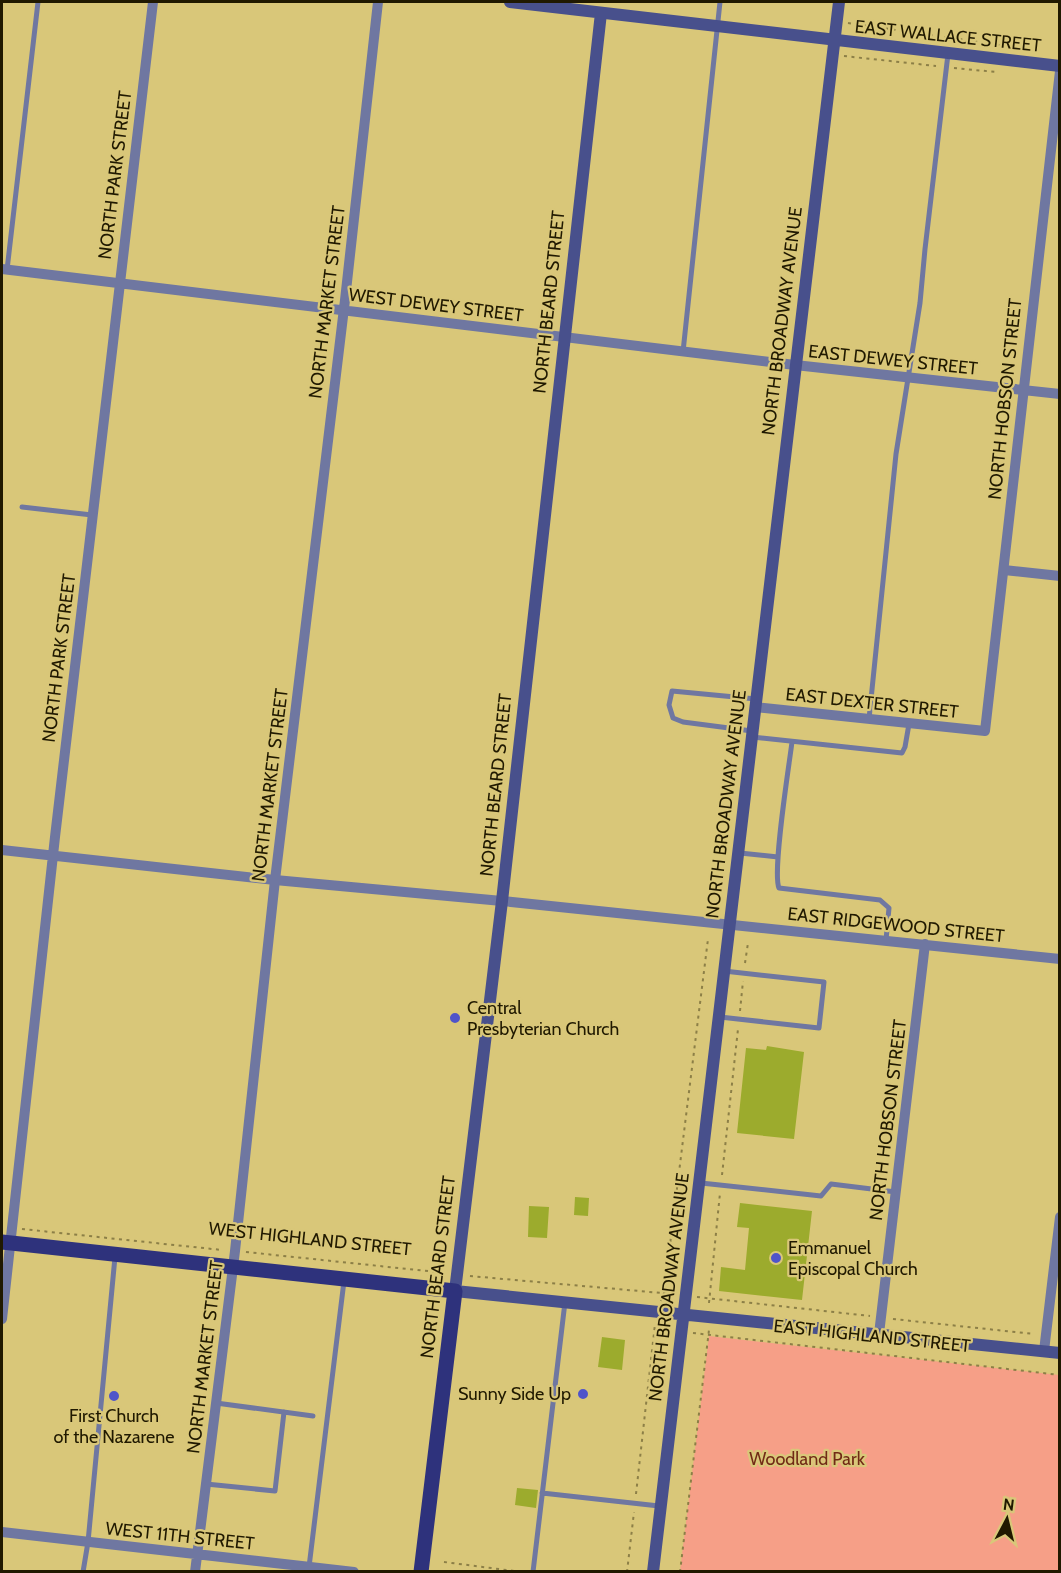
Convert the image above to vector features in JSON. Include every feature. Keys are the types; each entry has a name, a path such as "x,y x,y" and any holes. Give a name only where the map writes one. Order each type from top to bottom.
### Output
{"main road":[{"name":"WEST HIGHLAND STREET","path":"8,1238 233,1268 455,1291"},
{"name":"NORTH BEARD STREET","path":"422,1572 455,1291"}],"street":[{"name":"NORTH PARK STREET","path":"2,1319 8,1238 153,2"},
{"name":"NORTH MARKET STREET","path":"195,1572 235,1251 275,880 344,311 378,2"},
{"name":"EAST WALLACE STREET","path":"510,2 602,7 833,41 1059,66"},
{"name":"NORTH BROADWAY AVENUE","path":"653,1572 839,2"},
{"name":"NORTH BEARD STREET","path":"455,1291 502,901 602,7"},
{"name":"NORTH HOBSON STREET","path":"985,731 1059,71"},
{"name":"WEST DEWEY STREET","path":"4,270 795,365"},
{"name":"EAST DEWEY STREET","path":"795,365 1059,394"},
{"path":"1004,570 1059,576"},
{"name":"EAST DEXTER STREET","path":"755,703 869,719 985,731"},
{"name":"EAST RIDGEWOOD STREET","path":"2,850 275,880 502,901 1059,959"},
{"name":"NORTH HOBSON STREET","path":"879,1334 925,944"},
{"path":"1044,1351 1059,1217"},
{"name":"WEST HIGHLAND STREET","path":"455,1291 684,1315"},
{"name":"EAST HIGHLAND STREET","path":"684,1315 1059,1353"},
{"name":"WEST 11TH STREET","path":"2,1532 354,1572"}],"lane":[{"path":"4,270 38,2"},
{"path":"682,352 720,2"},
{"path":"869,719 896,454 910,378 920,303 948,54"},
{"path":"22,507 92,515"},
{"path":"755,703 672,691 669,705 672,718 684,722 792,742 902,753 909,723"},
{"path":"792,742 778,857 777,883 779,888 880,900 889,908 886,940"},
{"path":"738,853 778,857"},
{"path":"719,1017 819,1028 824,982 724,971"},
{"path":"699,1182 821,1196 831,1184 896,1192"},
{"path":"82,1572 88,1542 115,1254"},
{"path":"309,1567 344,1279"},
{"path":"533,1572 565,1302"},
{"path":"216,1403 313,1416"},
{"path":"206,1484 275,1491 284,1412"},
{"path":"542,1493 661,1506"}],"path":[{"name":"EAST WALLACE STREET","path":"837,21 1026,48"},
{"path":"627,1572 654,1329 664,1293 708,939"},
{"path":"680,1572 709,1336 708,1298 748,943"},
{"name":"WEST HIGHLAND STREET","path":"8,1238 235,1251 474,1277 686,1296"},
{"name":"EAST HIGHLAND STREET","path":"682,1331 709,1336 1059,1375"},
{"path":"444,1562 522,1572"}],"green space":[{"name":"Woodland Park","path":"709,1336 1059,1375 1059,1571 680,1571"}],"building":[{"path":"767,1046 804,1052 794,1139 737,1133 746,1048 766,1050"},
{"path":"575,1197 589,1198 588,1216 574,1215"},
{"name":"Emmanuel Episcopal Church","path":"740,1203 812,1211 802,1300 719,1291 721,1267 745,1270 749,1228 737,1227"},
{"path":"529,1206 549,1207 547,1238 528,1237"},
{"path":"602,1337 625,1340 622,1370 598,1367"},
{"path":"517,1488 538,1490 536,1508 515,1505"}],"place":[{"name":"Central Presbyterian Church","path":"455,1018"},
{"name":"Emmanuel Episcopal Church","path":"776,1258"},
{"name":"Sunny Side Up","path":"583,1394"},
{"name":"First Church of the Nazarene","path":"114,1396"}]}
